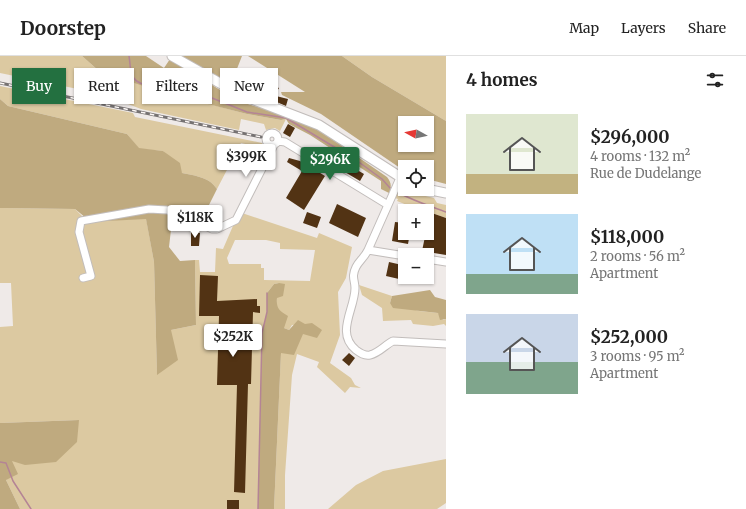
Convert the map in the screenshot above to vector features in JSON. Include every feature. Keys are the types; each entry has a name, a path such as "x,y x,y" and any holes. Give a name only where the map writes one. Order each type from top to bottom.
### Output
{"main road":[{"path":"172,56 241,95 319,125 398,176"},
{"path":"434,191 446,194"}],"street":[{"path":"83,278 92,280 78,232 81,220 149,208 167,210 188,217 217,230 236,220 276,143 285,142 388,205"},
{"path":"398,188 388,205 364,260 356,266 352,280 355,287 346,329 352,346 362,354 369,355 377,352 393,340 446,344"},
{"path":"368,250 398,255"},
{"path":"434,260 446,262"}],"shaded area":[{"path":"0,56 82,56 96,68 74,68 74,88 66,87 66,68 12,68 12,75 0,73"},
{"path":"82,56 146,56 164,68 142,68 142,86 134,83 134,68 96,68"},
{"path":"181,56 242,56 237,68 220,68 220,79 212,75 212,68 201,68"},
{"path":"248,56 342,56 372,77 446,121 446,184 434,181 434,160 398,160 398,167 321,114 282,95 281,92 305,92 278,75 278,68 267,68"},
{"path":"342,56 446,56 446,121 372,77"},
{"path":"170,59 185,68 164,68"},
{"path":"134,82 142,84 142,104 209,104 247,114 281,120 286,119 280,131 275,128 266,130 264,124 241,119 239,130 141,109 128,104 134,104"},
{"path":"212,85 220,90 220,104 248,104 281,114 316,128 387,177 391,184 389,193 381,189 381,181 310,135 289,124 286,119 281,120 247,114 208,104 212,104"},
{"path":"0,86 12,88 12,104 66,104 66,99 74,101 74,104 89,104 133,113 135,117 262,143 266,152 265,153 258,147 241,143 217,189 206,179 182,173 163,151 139,149 127,134 8,106 0,99"},
{"path":"0,99 8,106 127,134 139,148 163,151 180,163 182,173 206,179 217,189 204,215 207,221 199,222 197,227 181,221 172,221 169,247 180,261 195,260 196,325 171,330 178,360 157,375 154,262 146,219 88,222 86,218 75,209 0,208"},
{"path":"398,194 398,196 425,196 434,198 437,203 446,205 446,218 434,214 434,204 404,204 397,201 398,199 395,198"},
{"path":"0,208 75,209 88,222 146,218 154,262 157,374 171,330 196,325 195,260 199,260 200,272 215,272 216,248 223,249 239,212 317,238 319,233 352,247 346,278 338,292 340,335 330,363 351,378 355,385 361,388 350,387 345,393 317,367 319,362 297,354 292,375 285,475 285,509 274,509 281,352 305,324 292,325 289,330 284,328 276,305 279,283 274,284 267,293 267,312 262,333 258,509 20,509 6,480 11,461 79,420 0,423 0,327 13,326 11,283 0,283","holes":["235,240 266,240 280,243 280,249 315,250 310,281 264,280 264,268 261,268 261,264 229,264 227,258"]},
{"path":"274,284 285,284 283,296 277,298 279,309 288,316 284,328 289,330 298,320 305,324 312,323 322,330 317,338 303,334 294,355 281,353 274,509 258,509 262,333 267,312 267,293"},
{"path":"359,285 392,296 390,303 419,311 438,313 443,320 446,319 446,326 444,324 433,326 413,324 411,320 383,321 382,308 362,295"},
{"path":"430,290 435,297 446,300 446,319 440,320 438,313 393,308 390,303 392,296"},
{"path":"79,420 77,442 56,462 25,465 12,461 18,474 6,480 20,509 0,509 0,423"},
{"path":"446,459 446,503 437,509 328,509 356,485 383,471"}],"building":[{"path":"278,96 288,99 286,106 278,103"},
{"path":"288,124 295,128 290,137 283,133"},
{"path":"289,158 300,161 316,172 317,171 325,176 304,210 286,198 302,171 287,162"},
{"path":"337,158 364,174 360,181 333,165"},
{"path":"337,204 366,218 358,237 329,223"},
{"path":"307,212 321,217 317,228 303,223"},
{"path":"434,214 446,218 446,255 434,253 434,248 423,248 424,240 434,240"},
{"path":"395,222 398,222 398,240 409,240 408,244 392,241"},
{"path":"191,232 200,233 199,246 191,246"},
{"path":"389,262 398,264 398,279 386,276"},
{"path":"200,275 218,276 217,301 257,299 257,306 260,306 260,313 253,312 251,384 248,384 245,493 234,492 237,385 217,385 219,316 199,316"},
{"path":"349,353 355,358 349,366 342,360"},
{"path":"227,500 239,500 239,509 227,509"}],"waterway":[{"path":"129,56 131,72 137,82 148,85 170,82 191,94 212,98 247,112 286,118 356,160 382,179 390,188"},
{"path":"405,196 446,212"},
{"path":"258,509 262,333 267,312 267,293"},
{"path":"0,462 6,463 13,481 31,509"}],"railway":[{"path":"0,83 261,137"}]}
